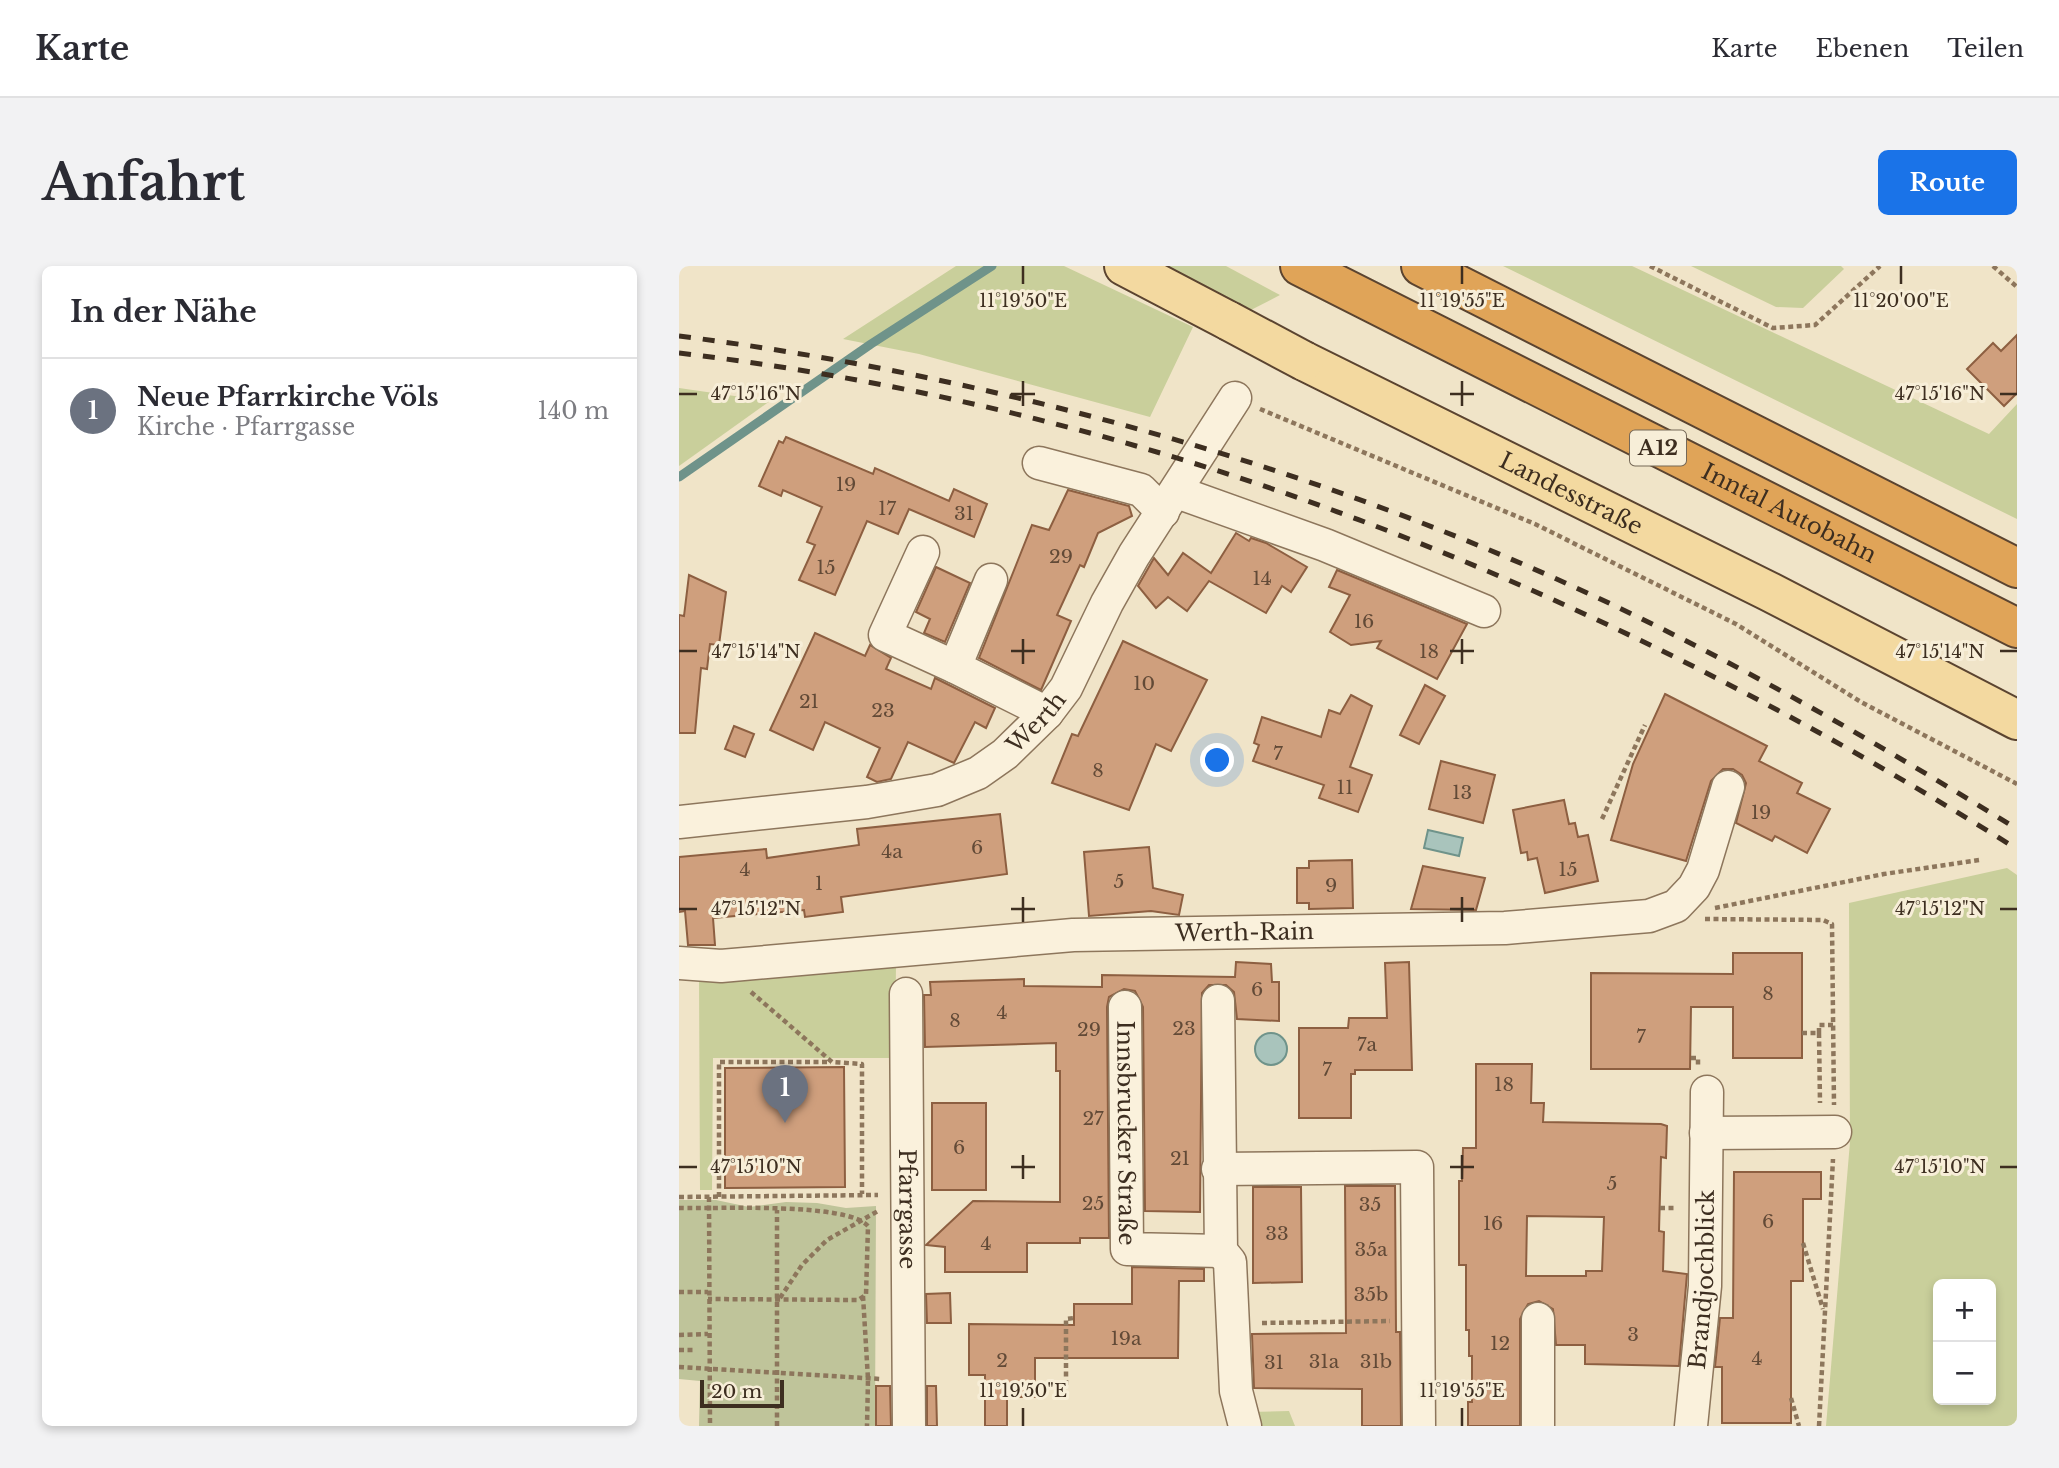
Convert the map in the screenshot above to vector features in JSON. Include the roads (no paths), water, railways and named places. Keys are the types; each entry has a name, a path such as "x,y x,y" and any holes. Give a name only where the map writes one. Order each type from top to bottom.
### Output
{"highway":[{"name":"Inntal Autobahn","path":"1300,266 2017,628"},
{"name":"A12","path":"1421,266 2017,568"}],"main road":[{"name":"Landesstraße","path":"1124,266 1304,361 1768,591 2017,720"}],"street":[{"name":"Werth","path":"679,822 867,802 937,790 978,773 1005,754 1048,713 1066,688 1107,603 1235,398"},
{"path":"1039,463 1141,490 1170,502 1325,545 1484,611"},
{"path":"923,552 885,635 1048,713"},
{"path":"955,667 991,580"},
{"name":"Werth-Rain","path":"679,963 721,966 1073,935 1505,928 1662,913 1676,906 1694,887 1703,870 1728,786"},
{"name":"Pfarrgasse","path":"906,994 900,1195 909,1426"},
{"path":"1218,1001 1221,1251 1230,1262 1236,1391 1245,1426"},
{"name":"Innsbrucker Straße","path":"1125,1007 1127,1249 1221,1251"},
{"name":"Brandjochblick","path":"1691,1426 1705,1286 1707,1092"},
{"path":"1706,1133 1827,1132"},
{"path":"1218,1169 1417,1167 1419,1426"},
{"path":"1538,1319 1538,1426"}],"water":[{"path":"1428,830 1463,838 1459,856 1424,848"},
{"path":"1271,1033 1282,1038 1287,1049 1282,1060 1271,1065 1260,1060 1255,1049 1260,1038"}],"waterway":[{"path":"679,477 871,344 992,266"}],"railway":[{"path":"679,336 798,353 1037,403 1156,434 1274,470 1390,511 1503,556 1665,630 1818,711 2017,829"},
{"path":"679,353 859,380 1035,419 1207,467 1375,526 1540,594 1702,671 1861,756 2017,849"}],"place":[{"name":"Neue Pfarrkirche Völs","path":"785,1123"}]}
